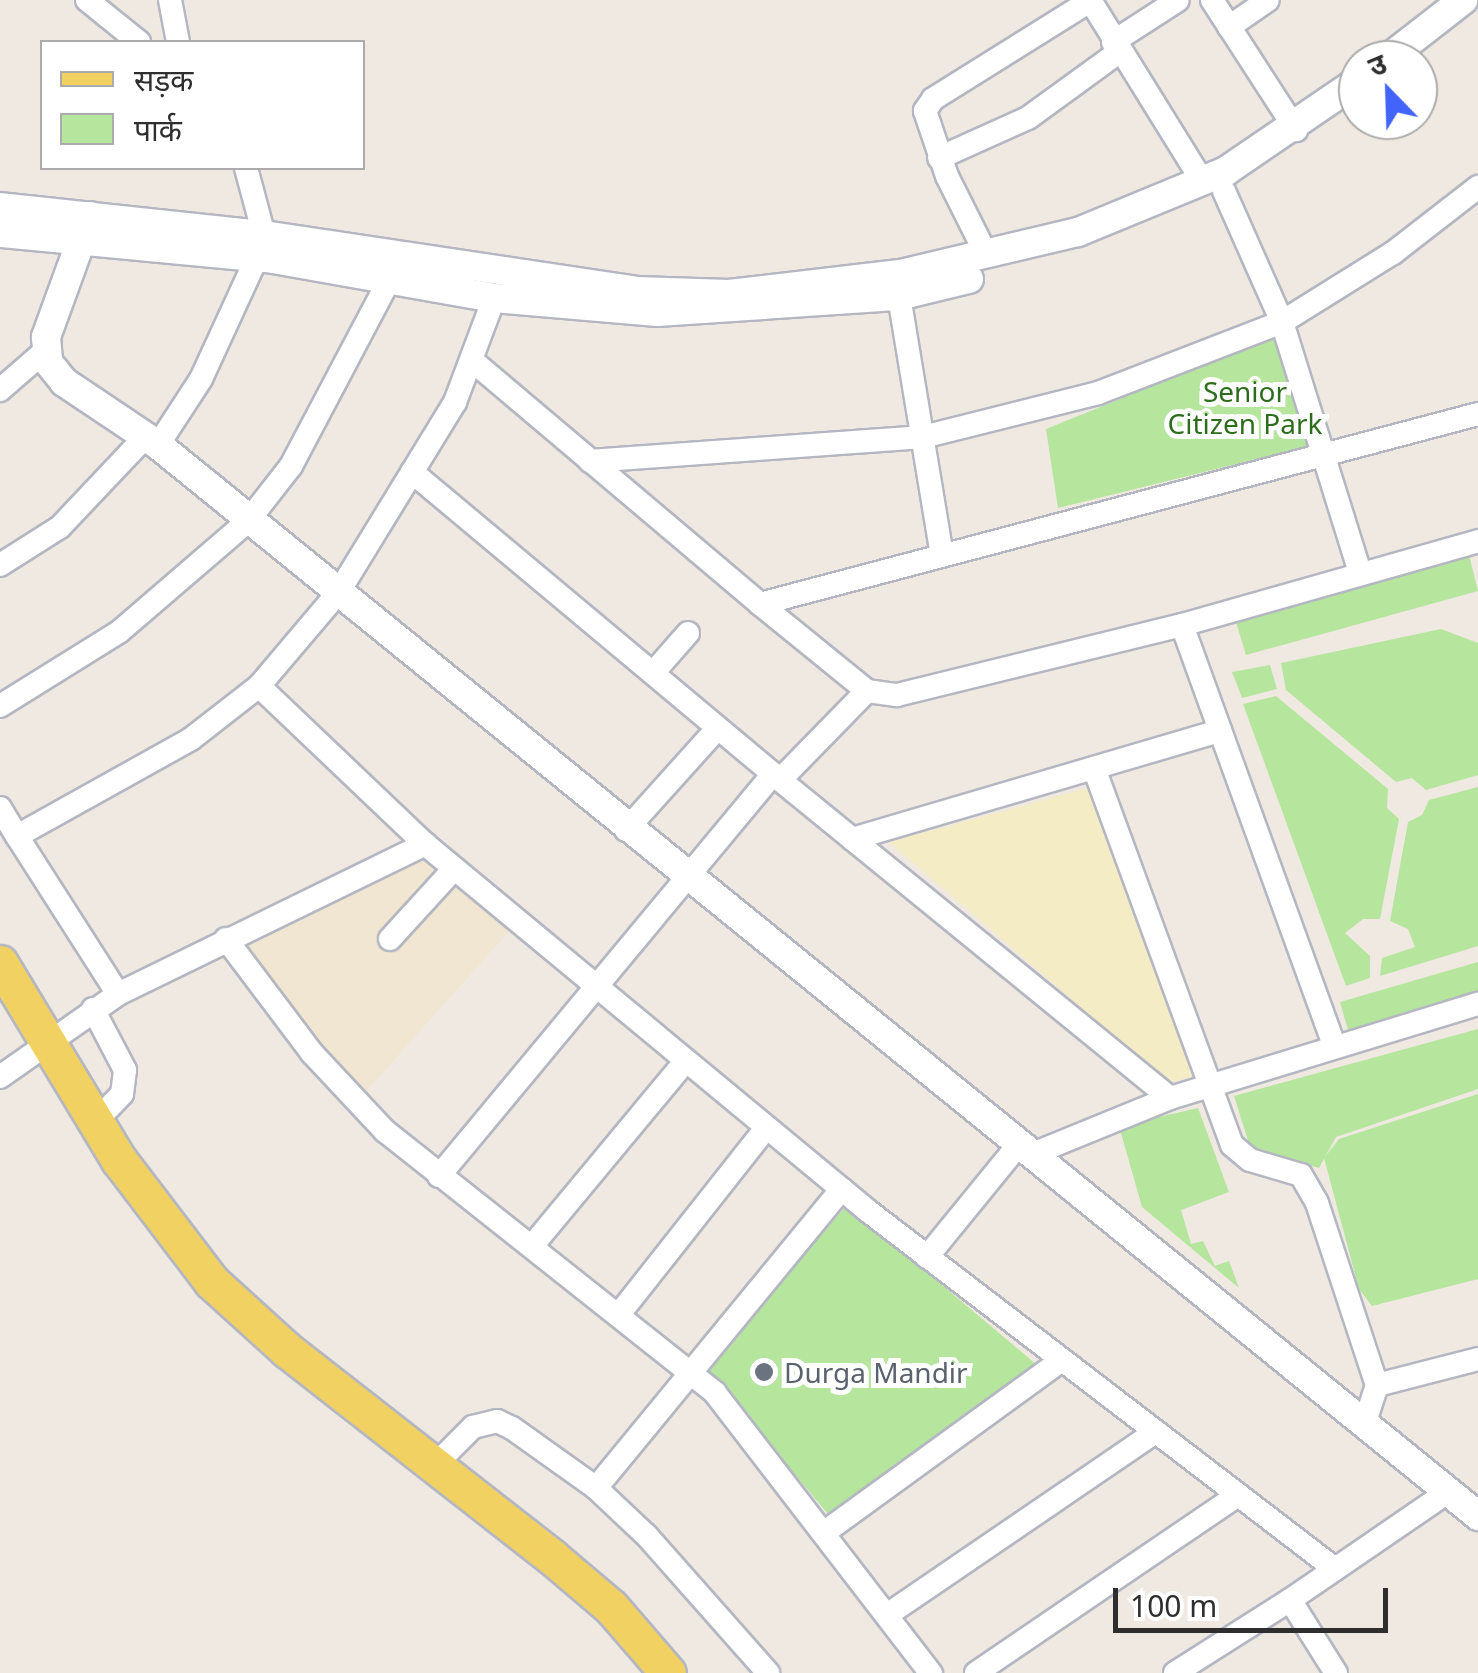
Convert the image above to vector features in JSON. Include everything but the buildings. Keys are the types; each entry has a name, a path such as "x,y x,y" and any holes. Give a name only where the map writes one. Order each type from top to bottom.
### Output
{"main road":[{"path":"0,963 95,1122 162,1222 212,1282 287,1350 610,1607 668,1673"}],"street":[{"path":"87,0 137,40"},
{"path":"170,0 178,40"},
{"path":"988,256 924,122 933,99 1090,0 1116,47 1213,187 1282,322 1360,572"},
{"path":"939,158 1028,118 1178,0"},
{"path":"1212,0 1296,130"},
{"path":"1230,27 1268,0"},
{"path":"1412,40 1463,0"},
{"path":"1438,41 1478,11"},
{"path":"0,207 87,229 637,291 747,292 988,256 1078,232 1213,187 1338,97"},
{"path":"261,246 389,280 494,298 711,312 899,296 1078,249 1213,187 1338,113"},
{"path":"0,565 60,526 152,441 201,379 261,246 246,170"},
{"path":"590,462 923,437 1098,393 1282,322 1393,253 1478,186"},
{"path":"0,234 87,229"},
{"path":"87,229 48,327 46,350 64,382 152,441 626,830 1028,1148 1478,1516"},
{"path":"0,706 119,632 248,521 290,466 389,280"},
{"path":"899,296 942,555"},
{"path":"17,836 192,739 259,686 338,593 412,472 475,363 494,298"},
{"path":"0,390 46,350"},
{"path":"475,363 867,691 897,695 1182,625 1478,541"},
{"path":"760,604 1478,414"},
{"path":"412,472 1170,1098"},
{"path":"1182,625 1335,1048"},
{"path":"653,673 688,632"},
{"path":"259,686 453,870 594,989 927,1257 1335,1569"},
{"path":"439,1176 684,877 777,777 867,691"},
{"path":"626,830 718,728"},
{"path":"852,839 1220,731"},
{"path":"1094,768 1208,1085 1238,1154 1286,1168 1310,1184 1377,1384 1365,1421"},
{"path":"0,808 118,994"},
{"path":"0,1077 118,994 425,844"},
{"path":"390,940 453,870"},
{"path":"226,939 346,1093 439,1176 688,1369 736,1416 931,1673"},
{"path":"927,1257 1028,1148 1208,1085 1478,1004"},
{"path":"93,1010 125,1070 122,1094 95,1122"},
{"path":"532,1246 684,1062"},
{"path":"620,1314 766,1128"},
{"path":"596,1488 688,1369 842,1189"},
{"path":"1377,1384 1478,1359"},
{"path":"824,1532 1062,1360"},
{"path":"435,1465 473,1427 498,1421 596,1488 697,1588 768,1673"},
{"path":"887,1615 1155,1432"},
{"path":"1174,1673 1290,1600 1448,1492"},
{"path":"976,1673 1238,1494"},
{"path":"1290,1600 1336,1673"}],"shaded area":[{"path":"426,854 512,928 360,1098 240,940"}],"green space":[{"name":"Senior Citizen Park","path":"1276,336 1314,445 1058,508 1046,429"},
{"path":"1469,555 1478,591 1246,655 1236,622"},
{"path":"1441,629 1478,643 1478,775 1426,790 1412,778 1396,782 1286,690 1281,663"},
{"path":"1270,665 1277,689 1242,698 1232,672"},
{"path":"1276,696 1388,789 1387,808 1399,819 1380,919 1363,919 1345,933 1370,956 1370,978 1346,986 1243,704"},
{"path":"1478,787 1478,946 1380,976 1382,958 1415,947 1408,929 1390,921 1408,822 1422,815 1429,800"},
{"path":"1478,962 1478,991 1348,1030 1340,1002"},
{"path":"1478,1029 1478,1089 1336,1137 1319,1168 1251,1150 1234,1096"},
{"path":"1478,1094 1478,1279 1372,1306 1359,1289 1324,1158 1339,1139"},
{"path":"1198,1108 1229,1192 1181,1210 1191,1244 1203,1241 1215,1266 1229,1261 1239,1288 1142,1207 1119,1126"},
{"path":"847,1205 1043,1370 833,1520 706,1368"}],"sand":[{"path":"1091,787 1193,1076 1169,1083 889,842"}],"place":[{"name":"Durga Mandir","path":"764,1372"}]}
